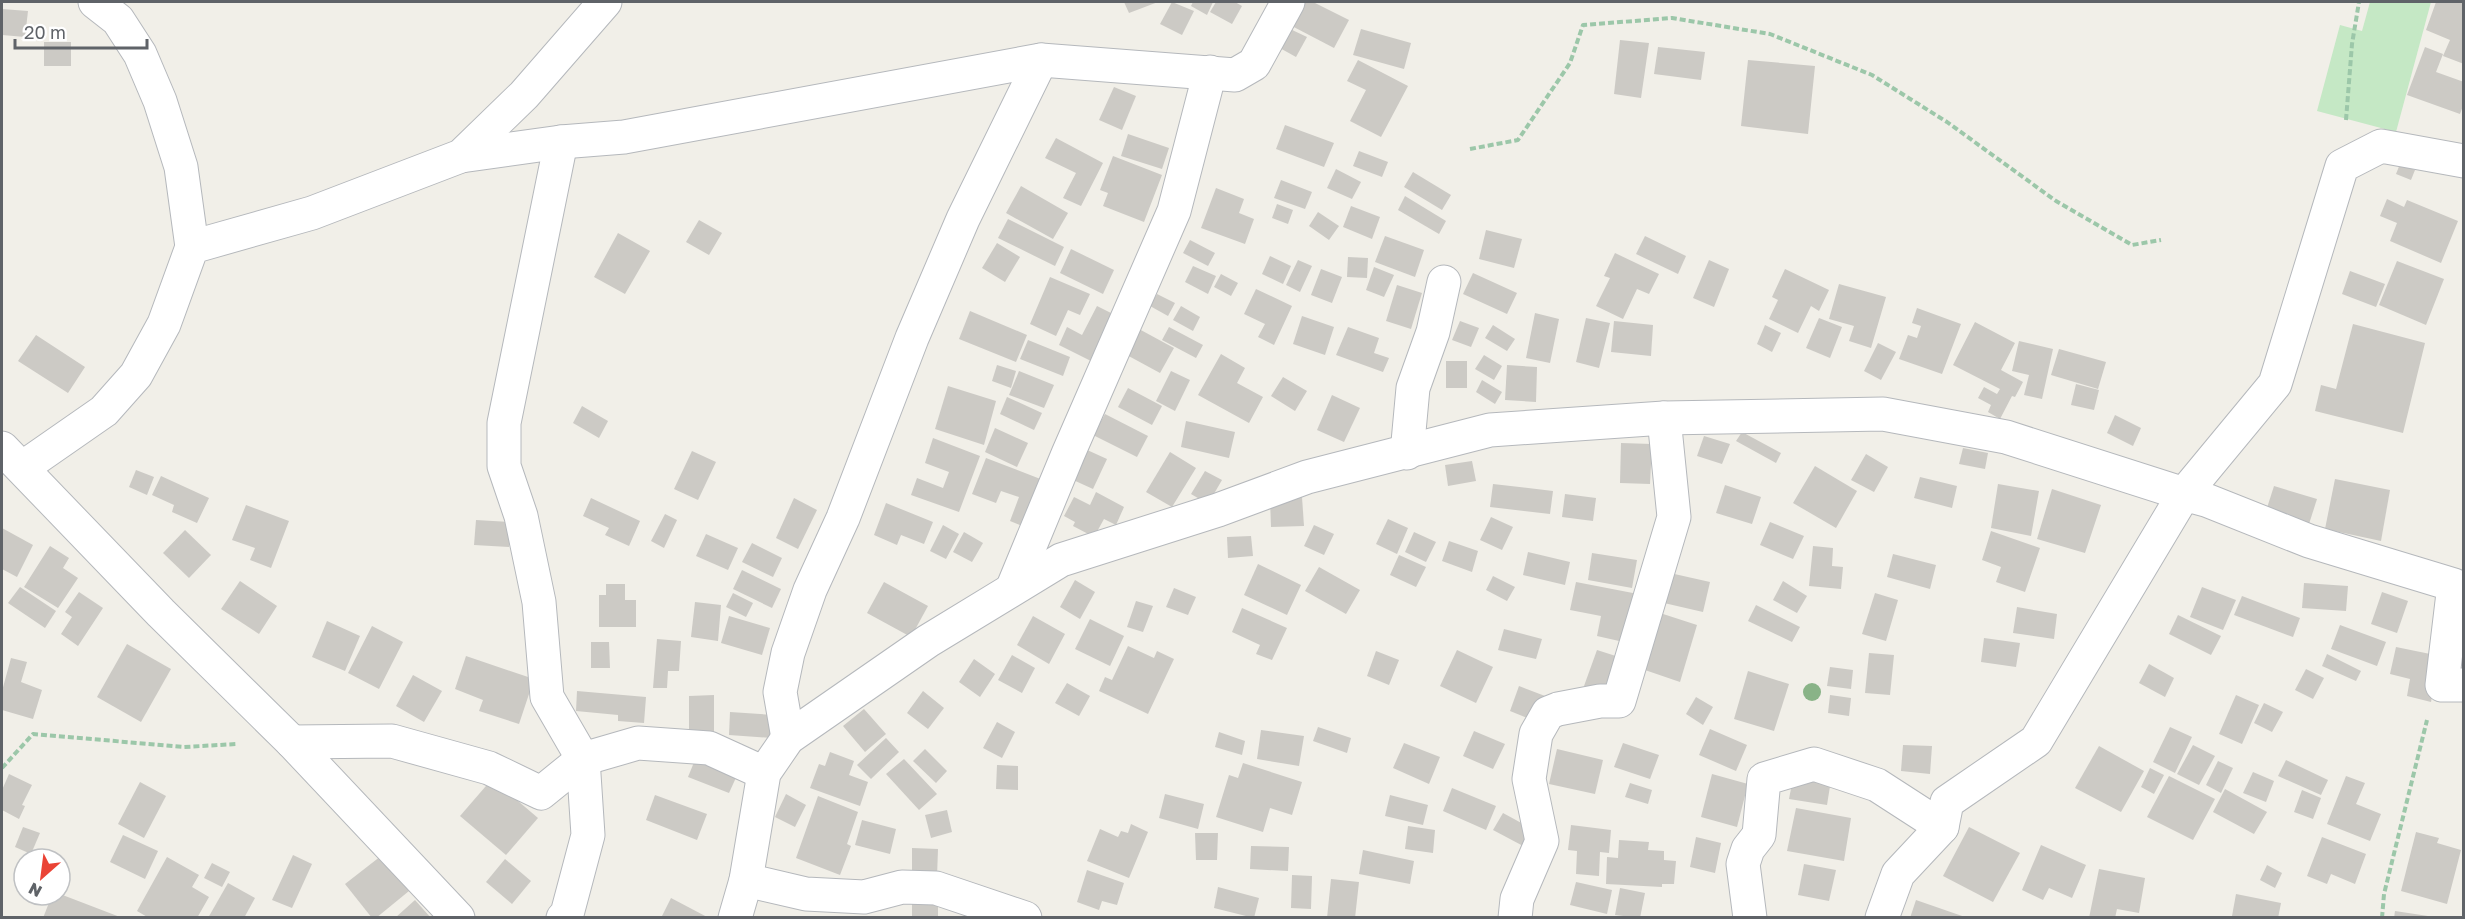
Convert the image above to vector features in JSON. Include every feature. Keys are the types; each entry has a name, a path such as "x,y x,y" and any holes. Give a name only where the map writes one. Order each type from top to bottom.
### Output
{"street":[{"path":"95,2 118,20 141,54 160,101 181,167 192,247 164,324 136,375 104,411 12,458 161,613 292,742 458,918"},
{"path":"461,156 525,95 605,2"},
{"path":"192,247 312,213 461,156 561,142 624,137 1041,60 1235,75 1254,64 1288,2"},
{"path":"788,738 780,692 788,653 810,590 843,518 912,338 963,219 1041,60"},
{"path":"1013,587 1174,211 1210,72"},
{"path":"561,142 504,423 504,466 521,516 539,602 547,697 583,759 588,835 567,914 563,918"},
{"path":"1882,918 1898,874 1942,827 1947,801 2036,741 2184,494 2275,384 2342,166 2381,146 2463,161"},
{"path":"1407,453 1413,388 1433,332 1444,282"},
{"path":"735,918 746,880 764,773 788,738 928,640 1060,560 1218,510 1308,477 1490,430 1664,418 1883,414 2006,436 2206,500 2309,541 2454,585 2453,685"},
{"path":"1515,918 1517,899 1542,841 1529,779 1536,734 1548,713 1558,709 1600,701 1619,701 1650,604 1674,517 1664,418"},
{"path":"292,742 392,741 489,768 541,793 583,759 638,743 710,748 764,773"},
{"path":"1750,918 1743,864 1748,849 1759,836 1764,779 1814,764 1877,785 1942,827"},
{"path":"746,880 806,894 864,897 902,887 936,888 1025,918"}],"path":[{"path":"2342,166 2352,44 2360,2"},
{"path":"1470,149 1518,140 1570,63 1583,25 1672,18 1770,34 1872,75 1947,122 2056,201 2132,245 2161,240"},
{"path":"2382,918 2384,894 2423,729 2453,685"},
{"path":"2,768 33,734 184,747 292,742"}],"green space":[{"path":"2370,2 2431,2 2396,132 2317,111 2340,25 2362,31"}],"building":[{"path":"1124,2 1158,2 1129,13"},
{"path":"1172,2 1194,11 1182,35 1160,24"},
{"path":"1193,2 1213,2 1207,15 1191,6"},
{"path":"1216,2 1235,2 1242,6 1232,24 1210,12"},
{"path":"1299,2 1313,2 1349,20 1334,48 1288,24"},
{"path":"2436,2 2464,3 2464,64 2443,56 2450,40 2426,30"},
{"path":"2,9 28,11 25,37 2,35"},
{"path":"1288,28 1307,37 1296,57 1278,47"},
{"path":"1361,29 1411,43 1404,69 1353,55"},
{"path":"1620,40 1649,43 1641,98 1614,94"},
{"path":"44,42 71,42 71,66 44,66"},
{"path":"1658,47 1705,52 1701,80 1654,74"},
{"path":"2425,47 2443,54 2436,72 2464,82 2464,103 2460,114 2407,95"},
{"path":"1358,60 1408,86 1381,137 1350,121 1366,90 1347,81"},
{"path":"1748,60 1815,66 1808,134 1741,126"},
{"path":"1114,87 1136,96 1122,130 1099,120"},
{"path":"1285,125 1334,143 1324,167 1276,149"},
{"path":"1128,134 1169,148 1162,169 1121,156"},
{"path":"1056,138 1103,163 1081,206 1063,198 1076,173 1045,158"},
{"path":"1359,151 1388,162 1382,177 1353,166"},
{"path":"1113,156 1162,175 1144,222 1103,206 1108,193 1100,190"},
{"path":"2400,164 2415,170 2411,180 2396,174"},
{"path":"1336,169 1361,182 1352,199 1327,188"},
{"path":"1413,172 1451,195 1442,210 1404,187"},
{"path":"1281,180 1312,192 1305,209 1274,198"},
{"path":"1021,186 1068,213 1053,239 1006,213"},
{"path":"1216,188 1244,199 1239,213 1254,219 1245,244 1201,228"},
{"path":"1405,196 1446,221 1439,234 1398,210"},
{"path":"2387,199 2404,207 2407,200 2458,221 2441,263 2390,241 2397,223 2380,216"},
{"path":"1277,204 1293,210 1288,224 1272,218"},
{"path":"1351,206 1380,217 1372,239 1343,227"},
{"path":"1318,212 1339,226 1329,240 1309,226"},
{"path":"1008,219 1064,247 1055,266 998,238"},
{"path":"699,220 722,233 709,255 686,242"},
{"path":"1486,230 1522,239 1514,268 1479,259"},
{"path":"618,233 650,251 625,294 594,277"},
{"path":"1385,236 1424,250 1415,277 1375,262"},
{"path":"1645,236 1686,256 1678,274 1636,254"},
{"path":"1190,240 1215,253 1208,266 1183,253"},
{"path":"997,243 1020,257 1005,282 982,268"},
{"path":"1071,249 1114,270 1103,294 1060,273"},
{"path":"1615,253 1659,274 1649,294 1637,289 1623,319 1596,306 1610,278 1604,276"},
{"path":"1270,256 1291,266 1283,284 1262,274"},
{"path":"1348,257 1368,258 1367,278 1347,277"},
{"path":"1298,260 1312,266 1300,292 1286,285"},
{"path":"1709,260 1729,269 1714,307 1693,298"},
{"path":"2397,261 2444,279 2426,325 2379,305"},
{"path":"1193,266 1216,276 1208,294 1185,282"},
{"path":"1374,267 1394,275 1384,297 1366,290"},
{"path":"1321,269 1342,277 1332,303 1311,295"},
{"path":"1785,269 1829,290 1819,311 1811,306 1798,333 1769,319 1778,300 1772,297"},
{"path":"2350,271 2385,284 2376,307 2342,294"},
{"path":"1473,273 1517,293 1507,314 1463,294"},
{"path":"1221,274 1238,283 1231,296 1214,287"},
{"path":"1050,277 1090,294 1080,315 1068,310 1056,336 1030,324"},
{"path":"1839,284 1886,297 1871,348 1849,341 1854,326 1829,319"},
{"path":"1397,285 1422,293 1411,329 1386,321"},
{"path":"1256,289 1292,306 1274,345 1258,337 1265,324 1244,314"},
{"path":"1157,294 1175,303 1168,316 1150,306"},
{"path":"1097,306 1117,316 1093,362 1059,345 1067,327 1082,335"},
{"path":"1181,306 1200,317 1193,331 1173,320"},
{"path":"1917,308 1961,324 1942,374 1899,359 1908,335 1917,338 1921,326 1912,323"},
{"path":"970,311 1027,335 1016,362 959,339"},
{"path":"1535,313 1559,319 1550,363 1526,358"},
{"path":"1302,316 1334,327 1325,355 1293,344"},
{"path":"1586,318 1610,323 1599,368 1576,362"},
{"path":"1819,318 1842,327 1830,358 1806,348"},
{"path":"1460,321 1479,328 1471,347 1452,340"},
{"path":"1614,321 1653,325 1651,356 1611,352"},
{"path":"1975,322 2015,343 2001,370 2023,382 2015,397 2012,396 2000,419 1988,412 1991,405 1978,398 1984,387 1997,394 2000,389 1953,365"},
{"path":"2353,324 2425,343 2403,433 2315,411 2321,385 2336,389"},
{"path":"1493,325 1515,339 1507,351 1485,338"},
{"path":"1765,325 1781,333 1772,352 1757,344"},
{"path":"1169,327 1203,345 1196,358 1162,340"},
{"path":"1348,327 1379,338 1374,353 1389,358 1383,372 1336,355"},
{"path":"1139,329 1174,348 1160,373 1125,354"},
{"path":"36,335 85,367 68,393 18,361"},
{"path":"1028,340 1070,357 1063,376 1020,359"},
{"path":"2019,341 2053,349 2042,399 2024,395 2029,375 2012,371"},
{"path":"1878,343 1896,352 1881,380 1864,371"},
{"path":"2059,349 2106,362 2098,389 2051,375"},
{"path":"1221,354 1245,368 1237,383 1263,397 1249,423 1198,395"},
{"path":"1484,355 1502,366 1494,380 1475,369"},
{"path":"1446,361 1467,361 1467,388 1446,388"},
{"path":"997,365 1016,371 1011,388 992,381"},
{"path":"1507,365 1537,367 1536,402 1505,400"},
{"path":"1019,371 1054,385 1044,408 1009,395"},
{"path":"1171,371 1190,380 1175,411 1156,401"},
{"path":"1283,377 1307,391 1295,411 1271,396"},
{"path":"1482,380 1502,392 1495,404 1476,392"},
{"path":"2076,384 2099,390 2094,410 2071,405"},
{"path":"948,386 996,401 984,445 935,429"},
{"path":"1128,388 1162,406 1152,425 1118,407"},
{"path":"1332,395 1360,408 1344,442 1317,430"},
{"path":"1007,397 1042,413 1034,430 1000,414"},
{"path":"582,406 608,421 599,438 573,423"},
{"path":"1105,414 1148,436 1137,457 1093,435"},
{"path":"2115,415 2141,428 2133,446 2107,433"},
{"path":"1186,421 1235,432 1229,458 1181,447"},
{"path":"995,428 1028,443 1017,467 985,452"},
{"path":"1742,432 1781,453 1776,463 1736,441"},
{"path":"1704,436 1730,444 1722,464 1697,456"},
{"path":"933,438 980,456 959,512 911,495 917,478 943,488 949,472 925,463"},
{"path":"1621,443 1652,444 1650,484 1620,483"},
{"path":"1963,448 1988,453 1985,469 1959,464"},
{"path":"1085,449 1107,459 1093,489 1071,479"},
{"path":"692,451 716,462 698,500 674,489"},
{"path":"1170,452 1196,468 1172,507 1146,492"},
{"path":"1866,454 1888,467 1874,492 1851,480"},
{"path":"986,458 1043,480 1025,527 1010,521 1019,497 1001,491 996,503 972,494"},
{"path":"1472,461 1476,481 1448,486 1445,465"},
{"path":"1815,466 1857,491 1836,528 1793,503"},
{"path":"136,470 154,477 147,495 129,487"},
{"path":"1205,471 1222,480 1208,504 1191,494"},
{"path":"161,476 209,498 197,523 172,512 174,505 152,495"},
{"path":"1920,477 1957,486 1952,508 1914,498"},
{"path":"2335,479 2390,490 2381,541 2325,529"},
{"path":"1493,484 1553,491 1550,514 1490,507"},
{"path":"1998,484 2039,491 2031,536 1991,528"},
{"path":"1725,485 1761,497 1752,524 1716,513"},
{"path":"2274,486 2317,499 2309,524 2266,511"},
{"path":"2052,489 2101,505 2085,553 2037,539"},
{"path":"1096,492 1124,507 1116,525 1104,519 1094,537 1073,526 1075,522 1064,516 1074,497 1090,505"},
{"path":"1565,494 1596,498 1593,521 1562,517"},
{"path":"1302,497 1304,526 1271,527 1270,499"},
{"path":"591,498 640,521 629,546 605,535 609,528 583,516"},
{"path":"794,498 817,510 798,549 776,538"},
{"path":"886,503 933,522 924,544 901,535 897,545 874,535"},
{"path":"246,505 289,521 271,568 250,560 255,548 232,540"},
{"path":"665,514 677,520 664,548 651,541"},
{"path":"1491,517 1513,527 1502,550 1480,540"},
{"path":"1388,519 1408,528 1397,554 1376,544"},
{"path":"476,520 510,522 509,547 474,545"},
{"path":"1770,522 1804,536 1793,559 1760,545"},
{"path":"943,525 959,534 946,559 930,551"},
{"path":"1314,525 1334,534 1324,555 1304,546"},
{"path":"2,528 33,545 17,577 2,569"},
{"path":"185,530 211,555 189,578 163,553"},
{"path":"1991,531 2040,548 2025,592 1996,582 2001,567 1982,560"},
{"path":"964,532 983,543 972,562 953,552"},
{"path":"1414,532 1436,542 1426,562 1405,552"},
{"path":"706,534 738,548 728,570 696,556"},
{"path":"1251,536 1253,556 1228,558 1227,537"},
{"path":"1449,541 1478,551 1472,572 1442,561"},
{"path":"752,543 782,558 773,577 742,562"},
{"path":"50,546 69,558 63,568 78,578 58,608 24,587"},
{"path":"1813,546 1833,548 1832,566 1843,567 1841,589 1809,586"},
{"path":"1528,552 1570,562 1565,585 1523,575"},
{"path":"1592,553 1637,560 1632,588 1588,580"},
{"path":"1893,554 1936,565 1930,589 1887,577"},
{"path":"1399,555 1426,567 1416,587 1390,575"},
{"path":"1258,564 1301,585 1287,615 1244,595"},
{"path":"1319,567 1360,590 1346,614 1305,591"},
{"path":"742,570 781,589 772,608 733,589"},
{"path":"1670,573 1710,582 1703,612 1664,603"},
{"path":"1493,576 1515,587 1507,601 1486,590"},
{"path":"1075,580 1095,592 1080,619 1060,607"},
{"path":"240,581 277,606 259,634 221,609"},
{"path":"1783,581 1807,596 1797,613 1773,600"},
{"path":"884,582 928,606 911,637 867,613"},
{"path":"1576,582 1638,594 1628,643 1597,636 1601,616 1570,610"},
{"path":"2304,583 2348,586 2346,611 2302,608"},
{"path":"606,584 625,584 625,600 636,600 636,627 599,627 599,595 606,595"},
{"path":"20,587 56,611 45,628 8,603"},
{"path":"2202,587 2236,600 2223,630 2190,617"},
{"path":"1174,588 1196,597 1188,615 1166,607"},
{"path":"79,592 103,608 78,646 61,634 72,617 65,612"},
{"path":"2382,592 2408,601 2397,633 2371,624"},
{"path":"733,593 753,603 746,617 726,607"},
{"path":"1875,593 1898,600 1886,641 1862,634"},
{"path":"2242,596 2300,618 2293,637 2234,615"},
{"path":"1136,601 1153,606 1143,632 1127,627"},
{"path":"695,602 721,605 718,641 691,637"},
{"path":"1756,605 1800,627 1792,642 1748,621"},
{"path":"2017,607 2057,614 2054,639 2013,633"},
{"path":"1242,608 1287,628 1272,660 1256,654 1260,645 1232,632"},
{"path":"1660,613 1697,625 1680,682 1642,669"},
{"path":"2178,615 2221,636 2211,655 2169,634"},
{"path":"729,616 770,628 762,655 721,643"},
{"path":"1033,616 1065,634 1049,664 1017,645"},
{"path":"1090,619 1124,636 1110,666 1075,649"},
{"path":"327,621 360,636 345,671 312,657"},
{"path":"2340,625 2386,642 2377,666 2331,649"},
{"path":"372,626 403,642 379,689 348,673"},
{"path":"1504,629 1542,639 1536,659 1498,650"},
{"path":"1984,638 2020,643 2016,667 1981,662"},
{"path":"657,639 681,641 679,671 668,671 667,688 653,688"},
{"path":"591,642 609,642 610,668 591,668"},
{"path":"127,644 171,669 141,722 97,697"},
{"path":"1128,646 1154,658 1157,651 1174,659 1148,714 1099,691 1105,677 1112,680"},
{"path":"2396,647 2440,656 2431,702 2407,696 2410,679 2390,674"},
{"path":"1457,650 1493,667 1476,703 1440,686"},
{"path":"1597,650 1622,658 1610,695 1584,686"},
{"path":"1376,651 1399,660 1389,685 1367,676"},
{"path":"1869,653 1894,655 1890,695 1865,693"},
{"path":"2327,654 2361,671 2356,681 2322,666"},
{"path":"1012,655 1035,668 1022,693 998,680"},
{"path":"466,656 534,679 519,724 479,711 483,700 455,689"},
{"path":"11,658 27,662 21,682 42,690 33,719 2,710 2,691"},
{"path":"974,659 995,674 980,697 959,682"},
{"path":"2149,664 2174,678 2165,697 2139,683"},
{"path":"1830,667 1853,670 1851,689 1827,686"},
{"path":"2306,669 2324,678 2313,699 2295,690"},
{"path":"1748,671 1789,684 1774,731 1734,719"},
{"path":"413,675 442,691 424,722 396,706"},
{"path":"1067,683 1090,696 1079,716 1055,703"},
{"path":"1519,686 1545,696 1535,721 1510,711"},
{"path":"577,691 646,697 644,723 618,721 618,715 576,711"},
{"path":"923,691 944,708 928,729 907,713"},
{"path":"714,695 714,735 689,735 689,696"},
{"path":"1830,695 1851,698 1849,716 1828,713"},
{"path":"2236,695 2259,705 2242,744 2219,734"},
{"path":"1696,697 1713,707 1703,725 1686,714"},
{"path":"2264,703 2283,712 2272,732 2254,723"},
{"path":"864,709 886,734 865,752 843,726"},
{"path":"730,712 773,715 772,738 729,735"},
{"path":"997,722 1015,732 1002,758 983,748"},
{"path":"1318,727 1351,738 1347,753 1313,741"},
{"path":"2170,727 2192,737 2175,773 2153,762"},
{"path":"1710,729 1747,745 1736,771 1699,755"},
{"path":"1261,730 1304,736 1299,766 1257,759"},
{"path":"1474,731 1505,744 1493,769 1463,756"},
{"path":"1219,732 1245,741 1242,755 1215,747"},
{"path":"886,738 899,752 871,779 857,765"},
{"path":"1404,743 1440,757 1429,784 1393,768"},
{"path":"1623,743 1659,755 1650,779 1614,767"},
{"path":"1903,745 1932,746 1930,774 1901,771"},
{"path":"2193,745 2215,756 2199,785 2177,774"},
{"path":"2099,746 2144,771 2121,812 2075,788"},
{"path":"925,749 947,771 936,783 913,761"},
{"path":"1557,749 1603,760 1595,794 1549,784"},
{"path":"830,752 854,761 849,775 868,782 860,806 810,788 819,764 825,766"},
{"path":"697,755 739,771 729,793 688,777"},
{"path":"904,759 937,794 919,810 886,774"},
{"path":"2286,760 2328,780 2321,795 2278,776"},
{"path":"2218,761 2233,768 2221,793 2206,785"},
{"path":"1243,763 1302,782 1292,815 1270,808 1263,832 1216,817 1229,775 1238,778"},
{"path":"997,765 1018,766 1018,790 996,789"},
{"path":"2150,768 2164,775 2154,794 2141,787"},
{"path":"2253,772 2274,781 2266,802 2243,793"},
{"path":"1794,773 1831,780 1827,805 1789,799"},
{"path":"9,774 32,785 22,805 25,806 19,819 2,810 2,790"},
{"path":"1712,774 1748,784 1737,827 1701,817"},
{"path":"2169,776 2215,799 2193,840 2147,817"},
{"path":"2346,776 2365,783 2356,804 2381,814 2370,841 2327,824"},
{"path":"492,779 538,818 506,855 460,816"},
{"path":"140,782 166,796 144,838 118,824"},
{"path":"1630,783 1652,790 1648,804 1625,797"},
{"path":"1452,788 1496,806 1486,830 1443,811"},
{"path":"2225,789 2267,812 2254,834 2213,812"},
{"path":"2302,790 2321,798 2313,819 2294,812"},
{"path":"786,794 806,805 795,827 775,817"},
{"path":"1165,794 1204,804 1198,829 1159,818"},
{"path":"655,795 707,814 697,840 646,820"},
{"path":"1390,795 1428,805 1423,825 1385,816"},
{"path":"818,796 858,812 847,844 851,846 840,875 796,858"},
{"path":"1796,808 1851,818 1844,861 1787,851"},
{"path":"947,810 952,832 931,838 925,815"},
{"path":"1503,813 1534,830 1525,847 1493,830"},
{"path":"862,820 896,829 890,854 855,845"},
{"path":"1131,824 1148,832 1129,878 1087,861 1100,829 1118,837 1121,831 1128,833"},
{"path":"1571,825 1611,830 1609,853 1600,852 1599,876 1576,874 1577,851 1568,850"},
{"path":"1408,826 1435,830 1433,853 1405,849"},
{"path":"23,827 40,833 34,847 15,847"},
{"path":"1969,827 2020,853 1993,902 1943,876"},
{"path":"2416,832 2439,838 2437,843 2461,850 2447,904 2401,891"},
{"path":"1195,833 1218,833 1217,860 1196,860"},
{"path":"123,835 158,851 145,879 110,862"},
{"path":"1696,837 1721,843 1715,873 1690,867"},
{"path":"2322,837 2366,854 2355,884 2331,874 2327,884 2307,876"},
{"path":"1619,840 1649,842 1648,850 1664,851 1664,860 1676,861 1674,884 1662,884 1662,887 1606,884 1607,857 1618,858"},
{"path":"2041,845 2086,865 2072,898 2049,888 2043,900 2022,890"},
{"path":"1251,846 1289,847 1288,871 1250,869"},
{"path":"912,848 938,849 937,877 912,876"},
{"path":"1363,850 1414,861 1410,884 1359,874"},
{"path":"293,855 312,864 292,908 272,900"},
{"path":"381,856 409,891 376,918 372,918 345,884"},
{"path":"167,857 199,875 192,887 209,897 197,918 149,918 137,911"},
{"path":"505,859 531,881 512,904 486,882"},
{"path":"212,863 230,872 222,887 204,878"},
{"path":"1804,864 1836,870 1829,901 1798,895"},
{"path":"2267,865 2282,873 2275,888 2260,880"},
{"path":"2099,869 2145,878 2139,913 2117,909 2115,918 2089,918"},
{"path":"1087,870 1124,883 1117,905 1102,901 1099,910 1077,902"},
{"path":"1292,875 1312,876 1311,909 1291,908"},
{"path":"1331,879 1359,882 1355,918 1327,918"},
{"path":"1576,882 1612,890 1607,914 1570,905"},
{"path":"228,883 255,898 244,918 208,918"},
{"path":"1218,887 1259,898 1254,918 1214,908"},
{"path":"1620,888 1645,893 1640,918 1615,915"},
{"path":"2236,894 2281,903 2278,918 2232,916"},
{"path":"912,896 938,897 938,918 912,918"},
{"path":"671,898 709,918 661,918"},
{"path":"72,899 120,917 120,918 43,918 47,907 72,907"},
{"path":"415,900 431,918 395,918"},
{"path":"1916,900 1965,917 1965,918 1910,918"},
{"path":"2395,911 2428,916 2428,918 2394,918"}]}
